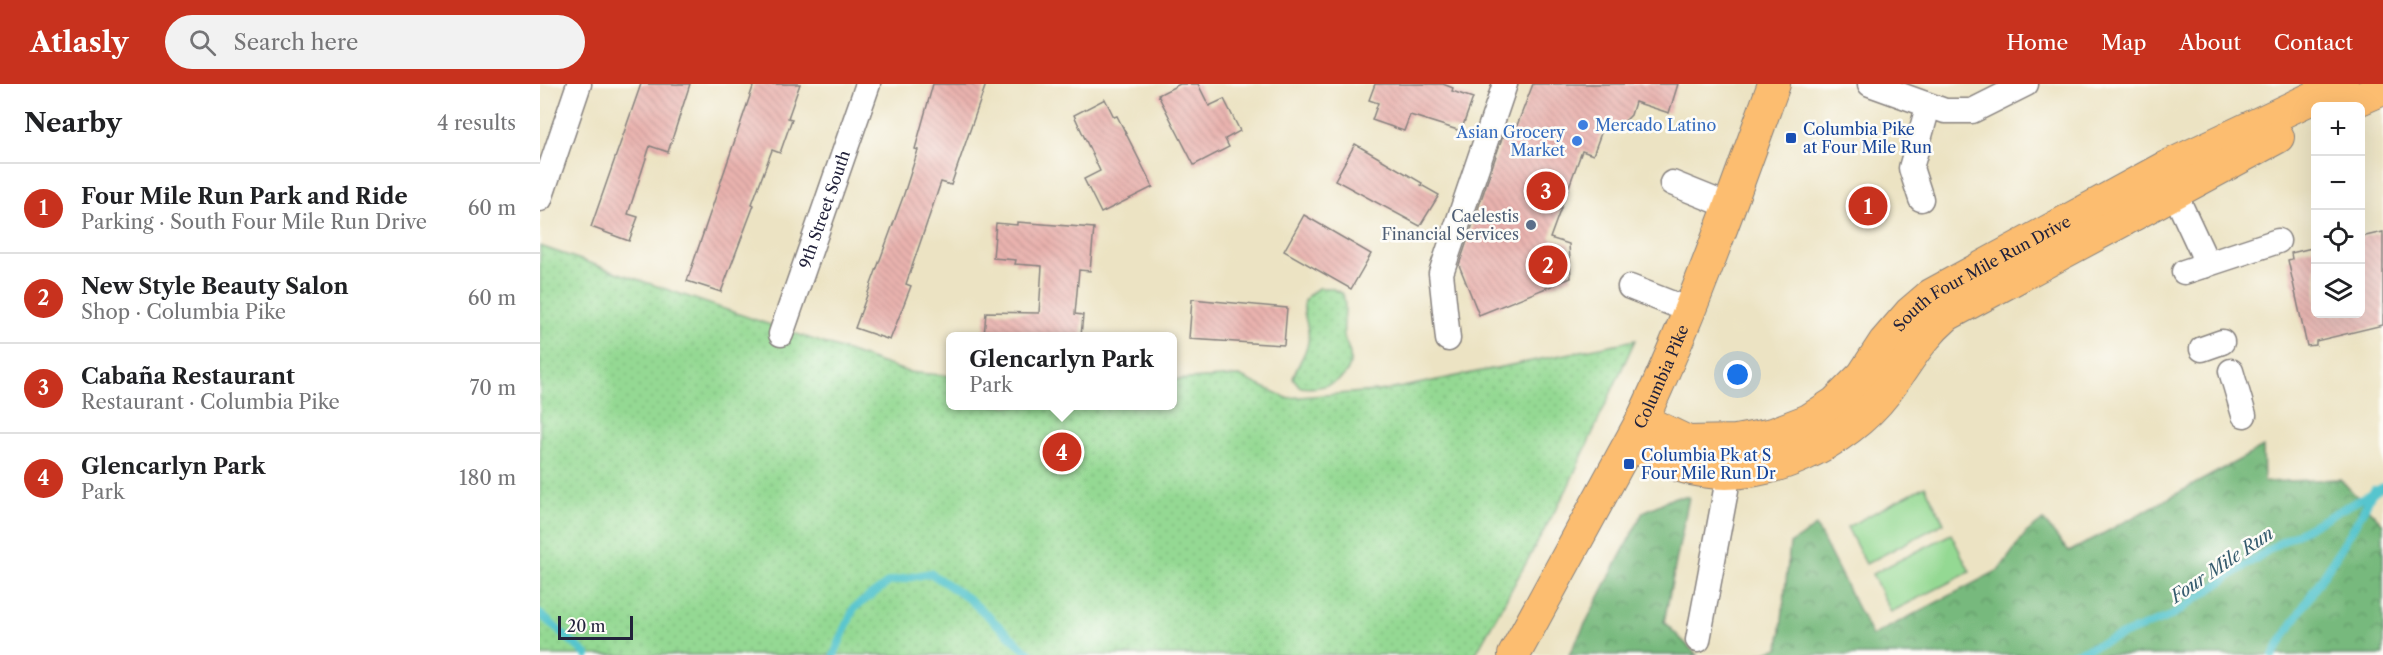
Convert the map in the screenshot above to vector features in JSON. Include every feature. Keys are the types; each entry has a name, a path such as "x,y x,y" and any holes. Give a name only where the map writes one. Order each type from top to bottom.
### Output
{"main road":[{"name":"Columbia Pike","path":"1514,655 1636,432 1691,311 1774,84"},
{"name":"South Four Mile Run Drive","path":"1636,432 1672,465 1704,472 1727,473 1781,463 1822,445 1852,425 1884,394 1928,331 1947,315 2169,179 2342,84"},
{"path":"2353,102 2383,89"},
{"name":"South Four Mile Run Drive","path":"1636,432 1688,442 1736,441 1773,434 1809,420 1836,403 1863,375 1884,343 1910,313 1931,295 2169,179 2311,121"}],"street":[{"path":"540,199 579,84"},
{"name":"9th Street South","path":"781,334 868,84"},
{"path":"1448,339 1441,273 1505,84"},
{"path":"1870,84 1928,107 1945,111 1972,111 2026,84"},
{"path":"1921,199 1911,168 1928,107"},
{"path":"2169,179 2202,252 2194,269 2278,241"},
{"path":"1672,183 1729,206"},
{"path":"1630,287 1691,311"},
{"path":"2231,371 2244,415"},
{"path":"1698,640 1726,490 1727,473"}],"green space":[{"path":"540,246 908,372 946,376 946,410 1177,410 1177,380 1239,376 1287,398 1388,390 1635,340 1567,489 1475,655 540,655"},
{"path":"1319,288 1331,288 1343,294 1344,336 1350,354 1350,364 1342,378 1335,382 1318,387 1300,387 1293,378 1309,338 1304,314 1305,300"},
{"path":"2263,447 2264,482 2340,479 2383,524 2383,655 1756,655 1779,648 1790,544 1816,526 1872,636 1999,570 2026,533 2043,520 2069,552"},
{"path":"1925,486 1944,523 1866,564 1847,527"},
{"path":"1675,497 1689,497 1664,622 1697,655 1569,655 1643,512"},
{"path":"1951,534 1970,572 1891,612 1872,574"}],"building":[{"path":"641,84 690,84 668,152 650,146 628,214 638,217 629,241 591,227"},
{"path":"754,84 800,84 788,118 792,119 780,153 772,150 721,292 687,281"},
{"path":"933,84 986,84 951,185 941,182 906,284 911,286 890,340 855,328 903,197 918,150 915,149"},
{"path":"1180,84 1198,84 1209,106 1224,99 1240,131 1225,139 1229,147 1194,165 1158,95"},
{"path":"1375,84 1443,84 1453,88 1452,91 1473,98 1461,131 1410,115 1404,131 1372,120 1378,103 1369,100"},
{"path":"1533,84 1678,84 1669,113 1635,102 1631,115 1621,125 1605,122 1593,155 1582,151 1550,238 1569,244 1571,278 1479,315 1459,265 1502,138 1516,128"},
{"path":"1105,99 1114,117 1117,116 1153,187 1101,213 1084,179 1100,171 1074,115"},
{"path":"1355,144 1439,195 1420,226 1335,180"},
{"path":"1304,215 1371,254 1351,289 1284,251"},
{"path":"1017,222 1094,228 1090,271 1079,270 1075,314 1083,315 1081,332 984,332 986,312 1039,313 1042,266 1015,264 1016,260 993,258 996,223 1017,225"},
{"path":"2383,232 2383,325 2316,341 2316,345 2307,346 2288,260 2292,259 2291,253 2311,248 2311,318 2365,318 2365,236"},
{"path":"1192,299 1287,308 1284,345 1189,339"}],"waterway":[{"name":"Four Mile Run","path":"2071,655 2171,616 2276,545 2383,487"},
{"path":"2273,655 2351,532 2374,490"},
{"name":"Four Mile Run","path":"834,655 854,608 889,582 930,573 969,599 1031,655"},
{"name":"Four Mile Run","path":"540,614 587,655"}],"place":[{"name":"Mercado Latino","path":"1583,125"},
{"name":"Columbia Pike at Four Mile Run","path":"1791,138"},
{"name":"Asian Grocery Market","path":"1577,141"},
{"name":"Cabaña Restaurant","path":"1546,191"},
{"name":"Four Mile Run Park and Ride","path":"1868,206"},
{"name":"Caelestis Financial Services","path":"1531,225"},
{"name":"New Style Beauty Salon","path":"1548,265"},
{"name":"Glencarlyn Park","path":"1062,452"},
{"name":"Columbia Pk at S Four Mile Run Dr","path":"1629,464"}]}
